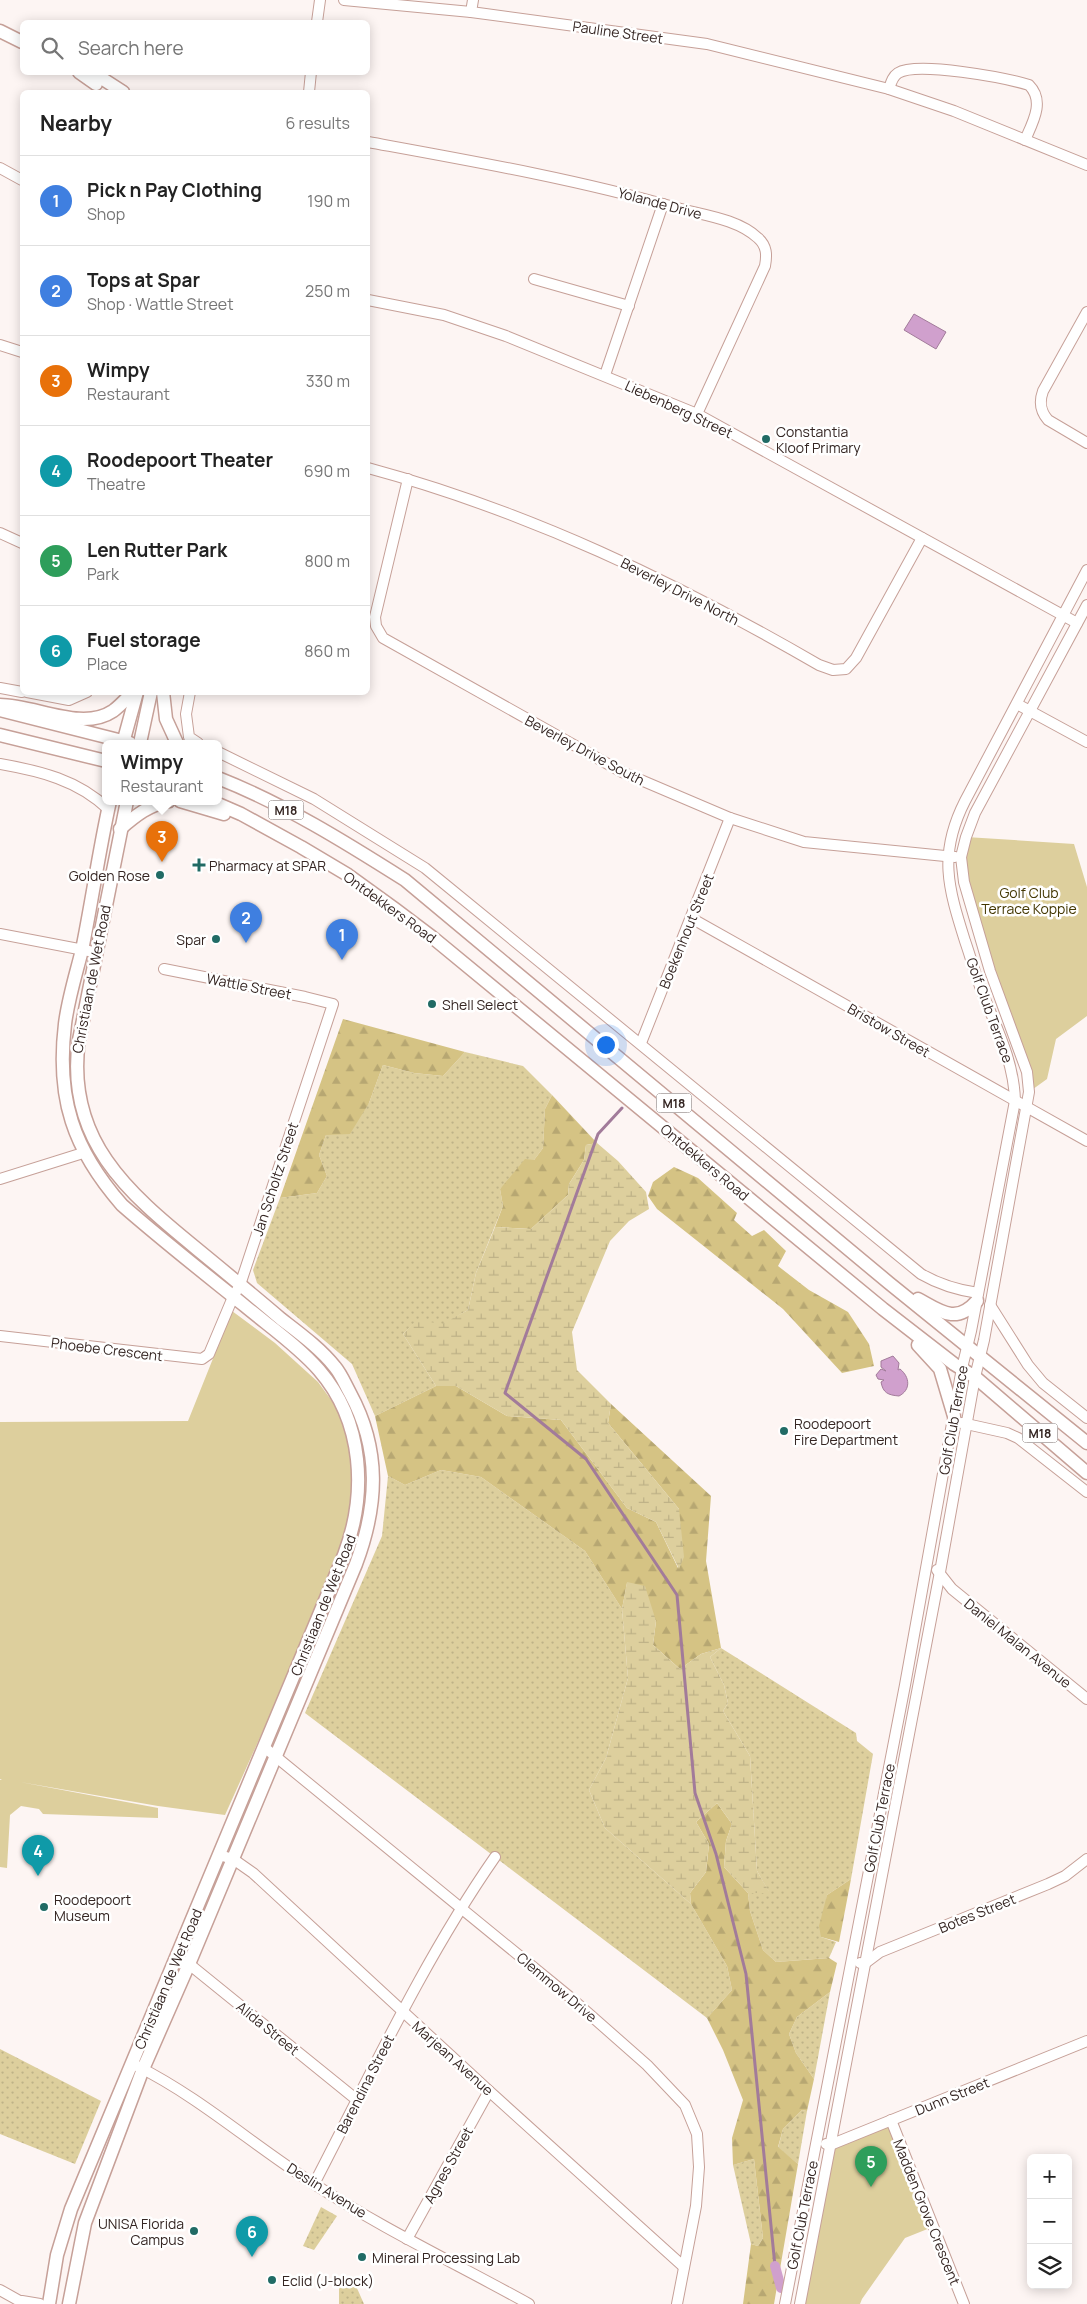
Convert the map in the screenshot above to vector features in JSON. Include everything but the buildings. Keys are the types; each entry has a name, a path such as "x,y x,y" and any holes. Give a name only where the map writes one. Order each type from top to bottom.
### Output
{"main road":[{"path":"0,31 20,41"},
{"path":"84,75 106,90"},
{"path":"97,75 120,90"},
{"path":"0,705 20,706 70,718 92,719 112,711 130,695"},
{"path":"126,740 136,695"},
{"path":"141,740 150,695"},
{"path":"163,695 166,719 176,740"},
{"path":"0,710 114,740"},
{"path":"0,735 102,760"},
{"path":"222,770 308,814 352,846"},
{"name":"Ontdekkers Road","path":"222,780 262,798 352,846 412,886 889,1283 1087,1443"},
{"name":"Christiaan de Wet Road","path":"50,2304 57,2255 66,2224 137,2066 189,1964 233,1859 270,1750 352,1534 358,1509 358,1464 352,1430 337,1396 319,1370 233,1296 122,1205 103,1183 83,1153 69,1116 62,1071 65,1024 82,950 109,805"},
{"name":"Christiaan de Wet Road","path":"69,2304 85,2223 137,2066 176,1960 219,1855 270,1750 364,1542 374,1492 368,1436 357,1406 335,1367 308,1341 169,1226 121,1182 106,1161 94,1139 83,1110 77,1082 76,1060 95,952 126,805"},
{"path":"120,829 136,815 155,805"},
{"path":"193,805 263,826"},
{"name":"Ontdekkers Road","path":"219,805 263,826 348,875 432,937 883,1309 975,1377 1087,1473"},
{"path":"889,1283 949,1314 959,1315 971,1308 977,1297"},
{"path":"883,1309 940,1369 953,1419"}],"street":[{"path":"318,20 320,0"},
{"name":"Pauline Street","path":"344,0 471,12 708,44 888,89 954,111 1087,165"},
{"path":"471,12 473,0"},
{"path":"888,89 893,78 898,73 914,68 963,73 1029,85 1037,97 1037,107 1025,140"},
{"path":"309,90 311,75"},
{"name":"Yolande Drive","path":"370,142 548,175 732,223 758,238 765,247 767,254 765,266 697,414"},
{"path":"0,168 20,179"},
{"path":"605,375 663,204"},
{"path":"534,279 629,306"},
{"name":"Liebenberg Street","path":"370,300 444,315 506,336 697,414 1077,623"},
{"path":"1087,312 1043,391 1040,403 1044,416 1048,420 1087,443"},
{"path":"0,345 20,351"},
{"name":"Beverley Drive North","path":"370,469 460,494 581,542 677,587 819,665 833,670 846,669 856,658 922,538"},
{"name":"Beverley Drive South","path":"408,479 375,616 376,626 383,638 622,772 730,818 804,842 961,858"},
{"path":"0,533 20,543"},
{"name":"Golf Club Terrace","path":"785,2304 924,1579 962,1368 1015,1101 1010,1060 982,991 953,902 949,882 948,856 952,831 957,817 1087,570"},
{"name":"Golf Club Terrace","path":"800,2304 938,1584 1029,1092 1027,1072 973,919 964,882 961,858 966,837 975,814 1087,605"},
{"path":"0,688 20,692"},
{"path":"43,695 69,700 80,695"},
{"path":"190,695 186,725 189,738 193,740"},
{"path":"1017,704 1087,742"},
{"path":"222,754 314,798 425,868 921,1274 955,1290 977,1297"},
{"path":"0,764 39,772 69,782 102,801"},
{"name":"Boekenhout Street","path":"641,1043 730,818"},
{"name":"Bristow Street","path":"692,918 1087,1141"},
{"path":"0,934 95,952"},
{"name":"Wattle Street","path":"164,970 333,1004"},
{"name":"Jan Scholtz Street","path":"210,1351 233,1296 240,1285 333,1004"},
{"path":"0,1179 83,1153"},
{"path":"990,1305 1033,1371 1043,1383 1087,1418"},
{"name":"Phoebe Crescent","path":"0,1336 199,1360 206,1357 210,1351"},
{"path":"953,1419 1007,1433 1018,1438 1087,1492"},
{"path":"926,1565 940,1572"},
{"name":"Daniel Malan Avenue","path":"940,1572 949,1586 1087,1700"},
{"name":"Daniel Malan Avenue","path":"924,1579 949,1586"},
{"name":"Clemmow Drive","path":"270,1750 461,1906 647,2065 685,2105 697,2134 699,2167 697,2200 677,2304"},
{"name":"Marjean Avenue","path":"219,1855 233,1859 254,1873 489,2091 684,2267"},
{"name":"Barendina Street","path":"314,2184 403,2012 461,1906 496,1857"},
{"name":"Botes Street","path":"864,1964 880,1952 1048,1884 1064,1876 1087,1859"},
{"name":"Alida Street","path":"176,1960 189,1964 357,2100"},
{"path":"851,1961 864,1964"},
{"name":"Dunn Street","path":"830,2145 1087,2041"},
{"name":"Deslin Avenue","path":"137,2066 185,2094 314,2184 407,2239 529,2304"},
{"name":"Agnes Street","path":"407,2239 489,2091"},
{"name":"Madden Grove Crescent","path":"891,2120 964,2304"},
{"path":"816,2142 830,2145"},
{"path":"0,2290 23,2303 40,2304"}],"green space":[{"name":"Golf Club Terrace Koppie","path":"966,837 1074,844 1087,887 1087,1016 1056,1039 1047,1079 1029,1092 964,882"},
{"path":"343,1019 465,1052 443,1076 414,1073 383,1065 369,1103 350,1134 326,1135 319,1155 327,1176 317,1193 280,1198"},
{"path":"465,1052 523,1066 552,1095 545,1109 543,1148 534,1160 500,1189 503,1206 476,1273 468,1310 442,1325 417,1321 403,1334 436,1386 375,1416 352,1364 257,1283 253,1270 280,1198 317,1193 327,1176 319,1155 326,1135 369,1103 383,1065 414,1073 443,1076"},
{"path":"552,1095 597,1143 586,1145 584,1160 569,1184 568,1195 531,1229 495,1227 503,1206 500,1189 525,1159 534,1160 543,1148 545,1109"},
{"path":"597,1143 618,1161 646,1192 649,1209 629,1221 610,1241 572,1332 577,1370 611,1404 608,1423 679,1509 684,1557 679,1569 656,1522 627,1508 561,1420 507,1416 456,1386 436,1386 403,1334 417,1320 442,1324 468,1310 476,1273 495,1227 531,1229 568,1195 569,1184 584,1160 586,1145"},
{"path":"674,1167 698,1178 737,1213 734,1220 752,1236 764,1230 786,1251 778,1266 809,1290 848,1312 869,1344 874,1366 842,1373 783,1309 657,1209 648,1196 653,1182"},
{"path":"232,1311 275,1343 318,1382 340,1412 352,1446 355,1491 341,1558 225,1815 158,1806 20,1782 158,1808 158,1818 43,1814 39,1809 21,1806 10,1815 7,1868 0,1867 0,1780 2,1779 0,1779 0,1422 188,1421"},
{"path":"436,1386 456,1386 507,1416 561,1420 627,1508 656,1522 678,1568 679,1509 608,1423 611,1404 711,1496 706,1561 721,1648 701,1654 680,1669 653,1645 656,1621 627,1583 622,1609 585,1551 481,1477 441,1470 405,1485 388,1476 375,1416"},
{"path":"441,1470 481,1477 585,1551 622,1609 628,1678 606,1758 589,1790 605,1828 691,1904 727,1966 732,1990 707,2018 305,1713 382,1536 388,1476 405,1485"},
{"path":"627,1582 645,1586 656,1621 653,1645 680,1669 701,1654 721,1648 710,1657 724,1685 728,1703 723,1711 750,1756 757,1871 770,1893 748,1893 724,1867 726,1841 732,1824 717,1803 696,1822 709,1844 706,1872 690,1893 691,1904 605,1828 589,1790 606,1758 628,1678 622,1609"},
{"path":"721,1648 856,1733 857,1741 873,1754 851,1879 827,1895 821,1937 836,1942 829,1958 776,1962 763,1950 750,1911 748,1893 769,1892 757,1871 750,1756 723,1711 728,1703 724,1685 710,1657"},
{"path":"717,1803 732,1824 726,1841 724,1867 748,1893 750,1911 763,1950 776,1962 829,1958 837,1963 830,1992 797,2017 789,2034 796,2053 814,2079 807,2111 802,2110 783,2129 778,2147 798,2164 774,2304 743,2304 751,2244 758,2246 763,2238 754,2159 733,2165 732,2138 743,2100 723,2050 707,2018 732,1990 727,1966 691,1904 690,1893 706,1872 709,1844 696,1822"},
{"path":"851,1879 839,1942 821,1937 819,1926 827,1895"},
{"path":"830,1992 814,2079 796,2053 789,2034 797,2017"},
{"path":"0,2049 101,2101 75,2164 0,2134"},
{"path":"802,2110 807,2111 798,2164 778,2148 783,2129"},
{"path":"889,2124 930,2228 905,2238 860,2304 805,2304 835,2147"},
{"path":"754,2159 763,2238 758,2246 751,2244 733,2165"},
{"path":"321,2207 337,2216 314,2250 303,2246"},
{"path":"348,2280 356,2286 364,2304 339,2304 339,2286 341,2282"}],"shaded area":[{"path":"914,314 946,332 936,349 904,330"},
{"path":"893,1356 899,1363 898,1370 900,1369 903,1372 908,1383 906,1390 899,1396 885,1391 881,1382 884,1380 878,1379 876,1375 881,1369 886,1371 881,1367 881,1361"}],"waterway":[{"path":"622,1108 598,1134 505,1393 586,1459 677,1595 695,1793 716,1854 746,1974 775,2266"},
{"path":"775,2266 781,2288"}],"place":[{"name":"Constantia Kloof Primary","path":"766,439"},
{"name":"Wimpy","path":"162,862"},
{"name":"Pharmacy at SPAR","path":"199,865"},
{"name":"Golden Rose","path":"160,875"},
{"name":"Spar","path":"216,939"},
{"name":"Tops at Spar","path":"246,943"},
{"name":"Pick n Pay Clothing","path":"342,960"},
{"name":"Shell Select","path":"432,1004"},
{"name":"Roodepoort Fire Department","path":"784,1431"},
{"name":"Roodepoort Theater","path":"38,1876"},
{"name":"Roodepoort Museum","path":"44,1907"},
{"name":"Len Rutter Park","path":"871,2187"},
{"name":"UNISA Florida Campus","path":"194,2231"},
{"name":"Fuel storage","path":"252,2257"},
{"name":"Mineral Processing Lab","path":"362,2257"},
{"name":"Eclid (J-block)","path":"272,2280"}]}
